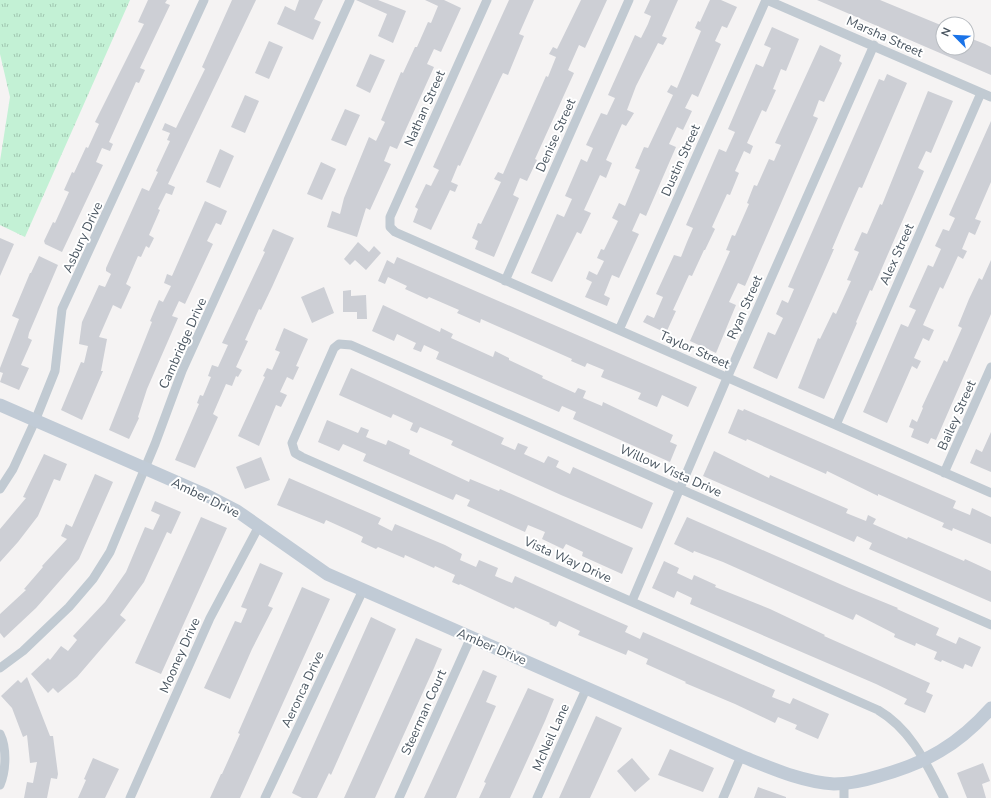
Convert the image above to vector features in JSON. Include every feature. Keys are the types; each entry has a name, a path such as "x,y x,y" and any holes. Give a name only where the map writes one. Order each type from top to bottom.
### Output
{"street":[{"name":"Asbury Drive","path":"0,489 13,469 35,421 55,371 62,309 204,0"},
{"name":"Cambridge Drive","path":"0,668 39,636 93,579 110,552 145,469 182,371 350,0"},
{"name":"Nathan Street","path":"390,228 390,217 487,0"},
{"name":"Denise Street","path":"506,281 629,0"},
{"name":"Marsha Street","path":"766,0 874,45 991,97"},
{"name":"Dustin Street","path":"619,330 766,0"},
{"name":"Ryan Street","path":"632,601 727,378 874,45"},
{"name":"Alex Street","path":"836,425 981,93"},
{"name":"Taylor Street","path":"390,228 395,232 506,281 991,493"},
{"name":"Willow Vista Drive","path":"339,344 351,345 991,625"},
{"name":"Vista Way Drive","path":"339,344 331,353 294,438 292,444 295,453 858,700 892,718 915,745 944,798"},
{"name":"Bailey Street","path":"944,473 991,367"},
{"name":"Amber Drive","path":"0,405 206,495 259,526 327,574 741,756 784,773 809,780 835,784 870,779 925,761 957,741 991,708"},
{"name":"Mooney Drive","path":"130,798 210,618 259,526"},
{"name":"Aeronca Drive","path":"265,798 363,590"},
{"name":"Steerman Court","path":"400,798 471,637"},
{"name":"McNeil Lane","path":"537,798 586,687"},
{"path":"0,734 4,760 3,778 0,785"},
{"path":"723,798 741,756"},
{"path":"844,783 844,798"}],"green space":[{"path":"0,0 130,0 25,237 0,225 0,161 10,97 0,54"}],"building":[{"path":"148,0 167,0 165,3 170,5 140,68 145,70 139,83 136,82 109,142 113,144 110,151 102,148 96,162 103,165 62,252 45,244 44,241 53,222 55,223 69,192 64,190 72,172 74,173 99,124 95,122 144,24 138,22"},
{"path":"232,0 256,0 168,184 175,187 172,195 166,193 158,209 160,210 149,235 154,238 149,248 146,246 141,257 138,256 126,284 131,287 121,309 113,305 99,337 107,339 101,371 103,371 82,420 61,410 81,362 84,363 88,346 79,344 82,322 99,285 105,287 111,274 106,271 106,268 142,188 149,191 158,172 156,171 170,141 167,140 170,133 162,130 165,123 176,128 205,69 202,67"},
{"path":"299,0 323,0 314,19 321,22 313,40 277,24 285,6 295,11"},
{"path":"356,0 378,0 406,11 393,43 378,36 387,14"},
{"path":"425,0 444,0 461,8 441,52 434,49 427,64 434,67 397,149 390,146 384,161 391,164 370,210 366,208 357,237 327,227 332,211 340,214 344,198 369,137 376,141 385,122 381,120 401,72 403,73 428,22 431,23 438,6"},
{"path":"509,0 534,0 519,34 524,36 508,75 503,73 460,166 458,165 451,182 458,185 455,192 450,190 431,230 413,222 418,209 415,207 426,184 431,186 439,170 433,167"},
{"path":"581,0 607,0 585,48 579,45 568,70 574,73 535,159 537,160 527,181 520,178 513,195 519,198 494,257 475,249 478,241 472,238 478,223 481,224 501,182 494,179 498,172 503,174 546,76 548,77 556,57 549,54 553,47 557,49"},
{"path":"650,0 678,0 662,36 667,38 663,45 658,43 636,86 627,110 634,113 626,126 622,124 606,160 612,163 606,178 600,175 584,210 591,213 581,234 577,232 552,282 531,273 557,214 564,217 572,199 565,196 581,159 587,162 593,148 586,145 601,113 607,115 615,98 608,95 635,35 641,38 648,24 651,16 644,13"},
{"path":"710,0 721,0 737,7 727,28 722,26 715,41 721,44 698,97 692,94 685,108 692,111 683,130 677,127 669,144 676,147 646,216 640,213 632,231 639,234 619,278 612,275 604,295 610,298 607,306 585,297 592,282 586,279 589,271 597,275 604,261 597,258 601,249 604,250 618,221 612,218 619,203 625,206 640,170 635,168 644,147 648,148 673,95 667,92 671,85 677,88 701,31 695,28 698,21 700,22"},
{"path":"817,0 880,0 935,23 935,51"},
{"path":"772,27 799,39 786,71 781,69 773,89 776,90 766,112 762,110 747,143 753,146 750,154 744,151 735,171 739,173 730,195 727,194 712,227 715,229 692,276 689,275 673,310 676,311 666,333 643,322 647,315 654,318 663,297 656,294 674,255 681,257 693,228 686,225 719,149 726,152 735,132 728,129 756,64 763,67 771,48 764,45"},
{"path":"975,40 985,44 991,47 991,75 947,56 975,56"},
{"path":"269,41 283,47 269,79 255,73"},
{"path":"820,45 841,55 839,61 842,63 824,102 819,100 813,116 818,118 745,286 738,283 729,302 736,305 716,353 690,341 730,251 726,250 732,235 735,236 749,204 747,203 754,185 757,186 769,159 774,161 781,145 775,143"},
{"path":"370,54 385,60 370,93 356,86"},
{"path":"887,74 907,83 862,188 859,187 844,221 832,249 834,249 777,379 753,368 768,332 775,335 783,318 776,314 782,300 788,303 794,289 788,287 879,79 884,81"},
{"path":"928,91 953,101 931,153 926,151 918,168 924,171 872,291 870,290 824,399 798,388 818,338 820,339 833,312 836,314 851,281 847,280 859,252 854,250 862,232 867,234 880,204 882,205"},
{"path":"245,95 259,101 245,133 231,127"},
{"path":"345,109 360,115 346,146 331,140"},
{"path":"991,121 991,182 975,219 981,221 975,235 969,232 962,249 967,251 963,259 958,256 943,289 940,287 923,325 934,330 929,341 923,338 914,358 921,361 917,369 912,366 887,423 863,412 901,324 908,327 916,310 909,307 928,265 933,267 941,249 935,246 943,229 949,231 955,218 949,215"},
{"path":"220,149 234,156 220,188 206,182"},
{"path":"321,162 336,169 322,200 307,194"},
{"path":"205,201 227,211 221,225 216,223 207,241 213,244 185,304 179,301 172,316 178,318 147,389 138,417 139,418 129,439 109,430 152,322 150,321 159,300 163,302 171,286 164,283 167,274 172,276"},
{"path":"273,229 294,238 261,310 259,309 245,340 248,341 236,367 242,370 238,377 236,376 232,386 226,384 213,414 218,417 195,468 175,460 199,404 197,403 200,395 203,396 211,377 208,376 212,365 218,367 228,345 222,343 265,252 263,251"},
{"path":"0,238 14,244 0,276"},
{"path":"358,242 369,252 374,246 381,253 366,270 355,260 350,265 344,259"},
{"path":"39,256 58,265 29,333 28,338 32,340 21,365 29,368 19,390 0,382 3,373 0,372 0,368 19,319 12,316 30,273"},
{"path":"397,257 697,387 688,407 662,395 657,407 638,399 641,393 601,377 604,370 587,363 585,367 571,361 572,359 481,319 480,323 457,313 459,310 429,297 427,299 405,289 407,286 388,277 385,284 378,281 387,260 394,264"},
{"path":"991,260 991,314 936,440 931,438 928,444 911,437 914,429 909,427 912,419 917,422 923,408 922,407 944,360 947,362 962,328 958,326 969,299 979,278 982,280"},
{"path":"324,287 334,313 312,323 301,297"},
{"path":"351,290 351,296 366,295 367,319 357,319 357,312 343,312 343,291"},
{"path":"383,305 440,332 441,328 453,334 451,338 493,357 495,351 509,358 509,360 543,376 542,378 575,393 578,388 586,391 583,398 602,406 603,402 673,435 670,442 677,445 670,462 573,419 576,412 562,406 559,412 436,359 439,352 424,345 421,352 413,349 416,343 397,334 394,341 372,331"},
{"path":"284,328 308,339 296,366 299,367 293,380 287,377 280,392 287,395 281,407 276,405 259,446 238,436 265,377 263,376 267,368 272,370 280,352 275,350"},
{"path":"351,368 504,438 501,444 515,450 518,443 528,447 524,454 544,463 548,456 559,461 556,467 570,474 573,467 653,503 642,529 561,495 451,445 453,441 420,427 417,433 410,430 413,423 393,414 391,418 339,395"},
{"path":"738,409 743,411 744,409 956,501 953,508 970,515 972,508 991,517 991,544 953,528 952,531 942,527 944,523 878,494 878,496 827,471 826,474 747,439 746,441 728,433"},
{"path":"327,420 358,433 361,427 369,430 366,437 386,445 388,440 410,450 409,454 469,482 470,479 499,491 500,489 633,548 622,574 582,556 583,552 566,544 563,549 542,539 545,532 528,525 525,532 467,506 470,500 456,494 453,500 363,461 366,454 343,444 339,451 318,442"},
{"path":"991,432 991,472 970,463 976,449 982,452"},
{"path":"714,451 769,478 770,475 848,509 846,513 866,521 868,515 876,519 873,524 964,561 965,559 991,571 991,602 869,549 872,543 857,536 854,542 703,476"},
{"path":"44,454 67,464 60,481 54,479 38,516 0,562 0,529 26,498 23,497"},
{"path":"261,457 270,480 245,489 236,467"},
{"path":"95,474 113,482 79,559 36,608 4,638 0,633 0,614 26,590 24,589 43,567 42,566 67,539 61,536 66,524 72,527"},
{"path":"289,478 381,518 378,524 392,531 395,524 445,545 462,554 460,560 476,567 479,560 498,568 495,576 512,583 515,576 628,626 625,632 640,639 643,632 775,690 772,697 790,704 793,698 829,714 818,739 795,729 797,725 778,717 775,723 685,683 686,682 646,664 648,659 628,650 626,655 578,635 580,631 559,621 556,627 515,607 514,609 460,584 459,585 452,582 455,575 435,566 434,568 405,555 404,558 378,547 376,549 361,542 363,537 326,520 324,524 277,505"},
{"path":"155,501 181,512 171,534 167,532 144,582 120,615 126,620 77,677 58,693 53,688 48,693 31,674 48,658 50,660 61,646 68,651 77,640 73,636 105,602 126,572 145,527 153,530 160,515 151,511"},
{"path":"201,517 227,528 161,674 135,663"},
{"path":"687,517 898,608 897,609 939,628 936,635 956,644 959,637 981,647 972,667 965,664 963,669 942,660 941,662 934,659 937,652 916,643 915,646 894,637 895,634 856,614 853,620 723,562 694,551 693,553 674,544"},
{"path":"664,561 679,568 677,573 692,580 694,575 716,585 715,587 770,609 825,635 824,636 930,683 926,692 933,695 925,713 904,704 907,699 876,684 690,604 692,598 677,591 674,598 652,588"},
{"path":"260,563 283,573 268,606 273,608 252,649 230,699 204,688 235,621 241,623 247,609 241,607"},
{"path":"302,587 330,599 240,798 210,798 240,734 238,733"},
{"path":"371,617 396,629 331,775 329,773 317,798 302,798 292,793"},
{"path":"416,638 442,649 434,668 375,798 344,798"},
{"path":"483,670 497,676 486,702 496,706 456,798 424,798"},
{"path":"27,677 50,736 53,736 58,774 57,779 51,778 47,798 24,798 27,782 33,783 37,762 30,763 27,735 23,737 12,708 1,696 18,680 21,683"},
{"path":"528,688 554,699 545,721 510,798 479,798 486,783 484,782"},
{"path":"596,716 622,728 590,798 559,798"},
{"path":"670,749 714,768 703,792 658,775"},
{"path":"93,758 119,769 105,798 78,798 86,780 84,779"},
{"path":"632,758 650,779 635,792 617,771"},
{"path":"983,763 990,781 982,784 986,798 967,798 957,773"},
{"path":"758,787 786,797 786,798 754,798"}]}
